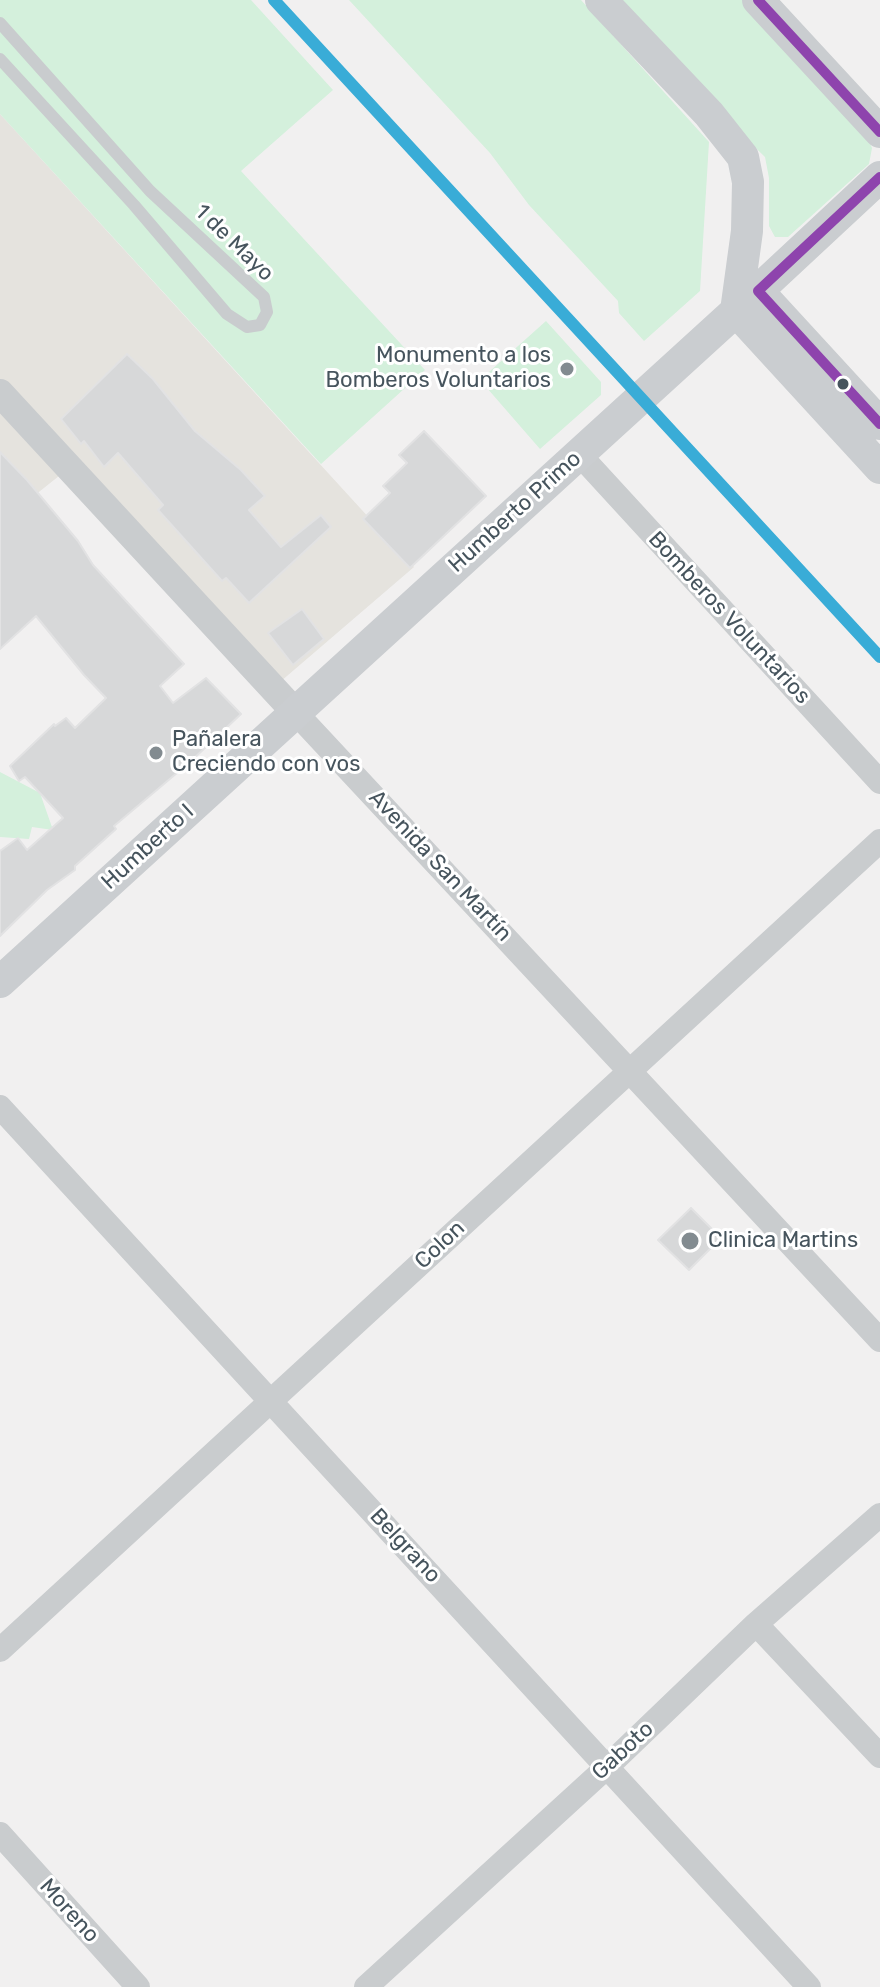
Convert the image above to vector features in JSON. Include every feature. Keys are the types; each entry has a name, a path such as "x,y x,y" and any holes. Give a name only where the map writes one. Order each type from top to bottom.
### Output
{"main road":[{"path":"601,0 709,114 743,157 748,182 747,301 880,468"},
{"path":"758,0 880,132"},
{"path":"747,301 880,177"},
{"path":"747,231 769,258 784,266"},
{"path":"747,301 880,424"},
{"name":"Humberto Primo","path":"295,712 747,301"},
{"name":"Humberto I","path":"0,982 295,712"}],"street":[{"name":"Avenida San Martín","path":"0,393 880,1340"},
{"name":"Bomberos Voluntarios","path":"579,454 880,782"},
{"name":"Colon","path":"0,1650 880,841"},
{"name":"Belgrano","path":"0,1107 809,1987"},
{"name":"Gaboto","path":"366,1987 607,1767 756,1624 880,1515"},
{"path":"756,1624 880,1756"},
{"name":"Moreno","path":"0,1834 138,1987"}],"lane":[{"name":"1 de Mayo","path":"0,23 150,191 264,297 267,312 260,325 247,327 227,314 134,205 0,59"}],"shaded area":[{"path":"0,114 414,567 273,688 69,468 0,523"}],"green space":[{"path":"0,0 251,0 333,90 241,171 425,370 321,464 0,114"},
{"path":"349,0 581,0 709,142 700,291 644,341 619,313 618,301 529,205 490,153"},
{"path":"616,0 744,0 863,128 872,148 869,164 788,237 775,237 769,226 769,178 765,157"},
{"path":"546,321 601,382 601,395 540,449 480,380"},
{"path":"0,772 40,793 53,830 32,827 29,839 0,837"}],"building":[{"path":"127,354 153,379 195,431 241,470 265,496 249,510 281,547 321,515 331,527 249,603 226,578 222,581 158,510 163,505 118,453 104,467 84,441 81,444 61,419"},
{"path":"424,431 486,496 410,568 363,519 390,493 383,486 407,463 399,455"},
{"path":"0,452 78,541 93,565 184,664 160,686 173,703 206,678 241,714 114,826 116,829 75,866 75,870 47,890 0,936 0,851 18,838 27,850 63,818 25,777 19,781 10,766 54,724 66,718 75,728 106,698 36,616 0,649"},
{"path":"302,609 324,639 293,665 268,633"},
{"path":"691,1208 721,1238 689,1270 658,1240"}],"transit line":[{"path":"274,0 880,657"},
{"path":"758,0 880,132"},
{"path":"880,177 758,291 880,424"}],"place":[{"name":"Monumento a los Bomberos Voluntarios","path":"567,369"},
{"name":"Pañalera Creciendo con vos","path":"156,753"},
{"name":"Clinica Martins","path":"690,1241"}]}
